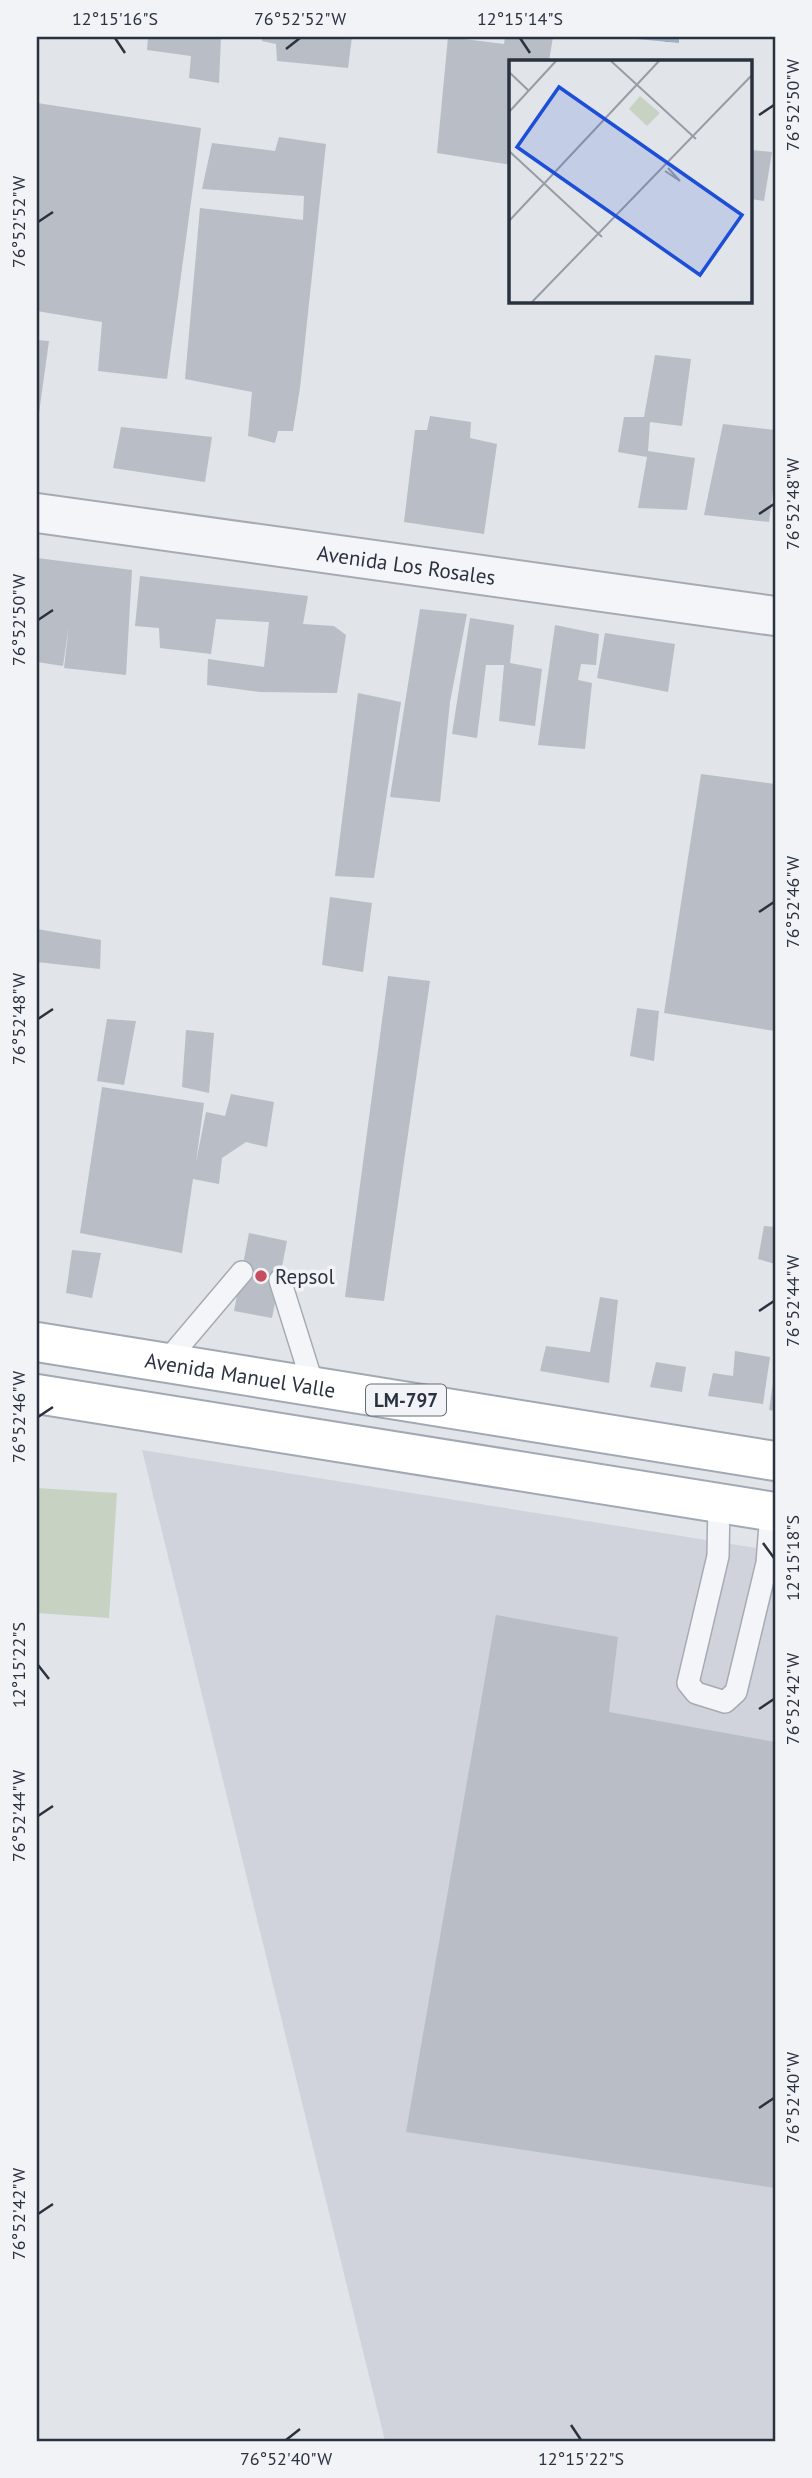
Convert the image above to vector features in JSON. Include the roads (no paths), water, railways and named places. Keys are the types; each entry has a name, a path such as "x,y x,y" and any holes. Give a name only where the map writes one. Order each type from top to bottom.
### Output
{"main road":[{"name":"Avenida Manuel Valle","path":"37,1342 775,1461"},
{"name":"LM-797","path":"37,1394 773,1512"}],"street":[{"name":"Avenida Los Rosales","path":"37,513 775,616"}],"lane":[{"path":"165,1363 242,1272"},
{"path":"279,1280 313,1385"},
{"path":"719,1503 718,1556 688,1683 696,1693 725,1702 736,1692 767,1563 773,1512"}],"water":[{"path":"616,37 679,37 679,43"}],"place":[{"name":"Repsol","path":"261,1276"}]}
